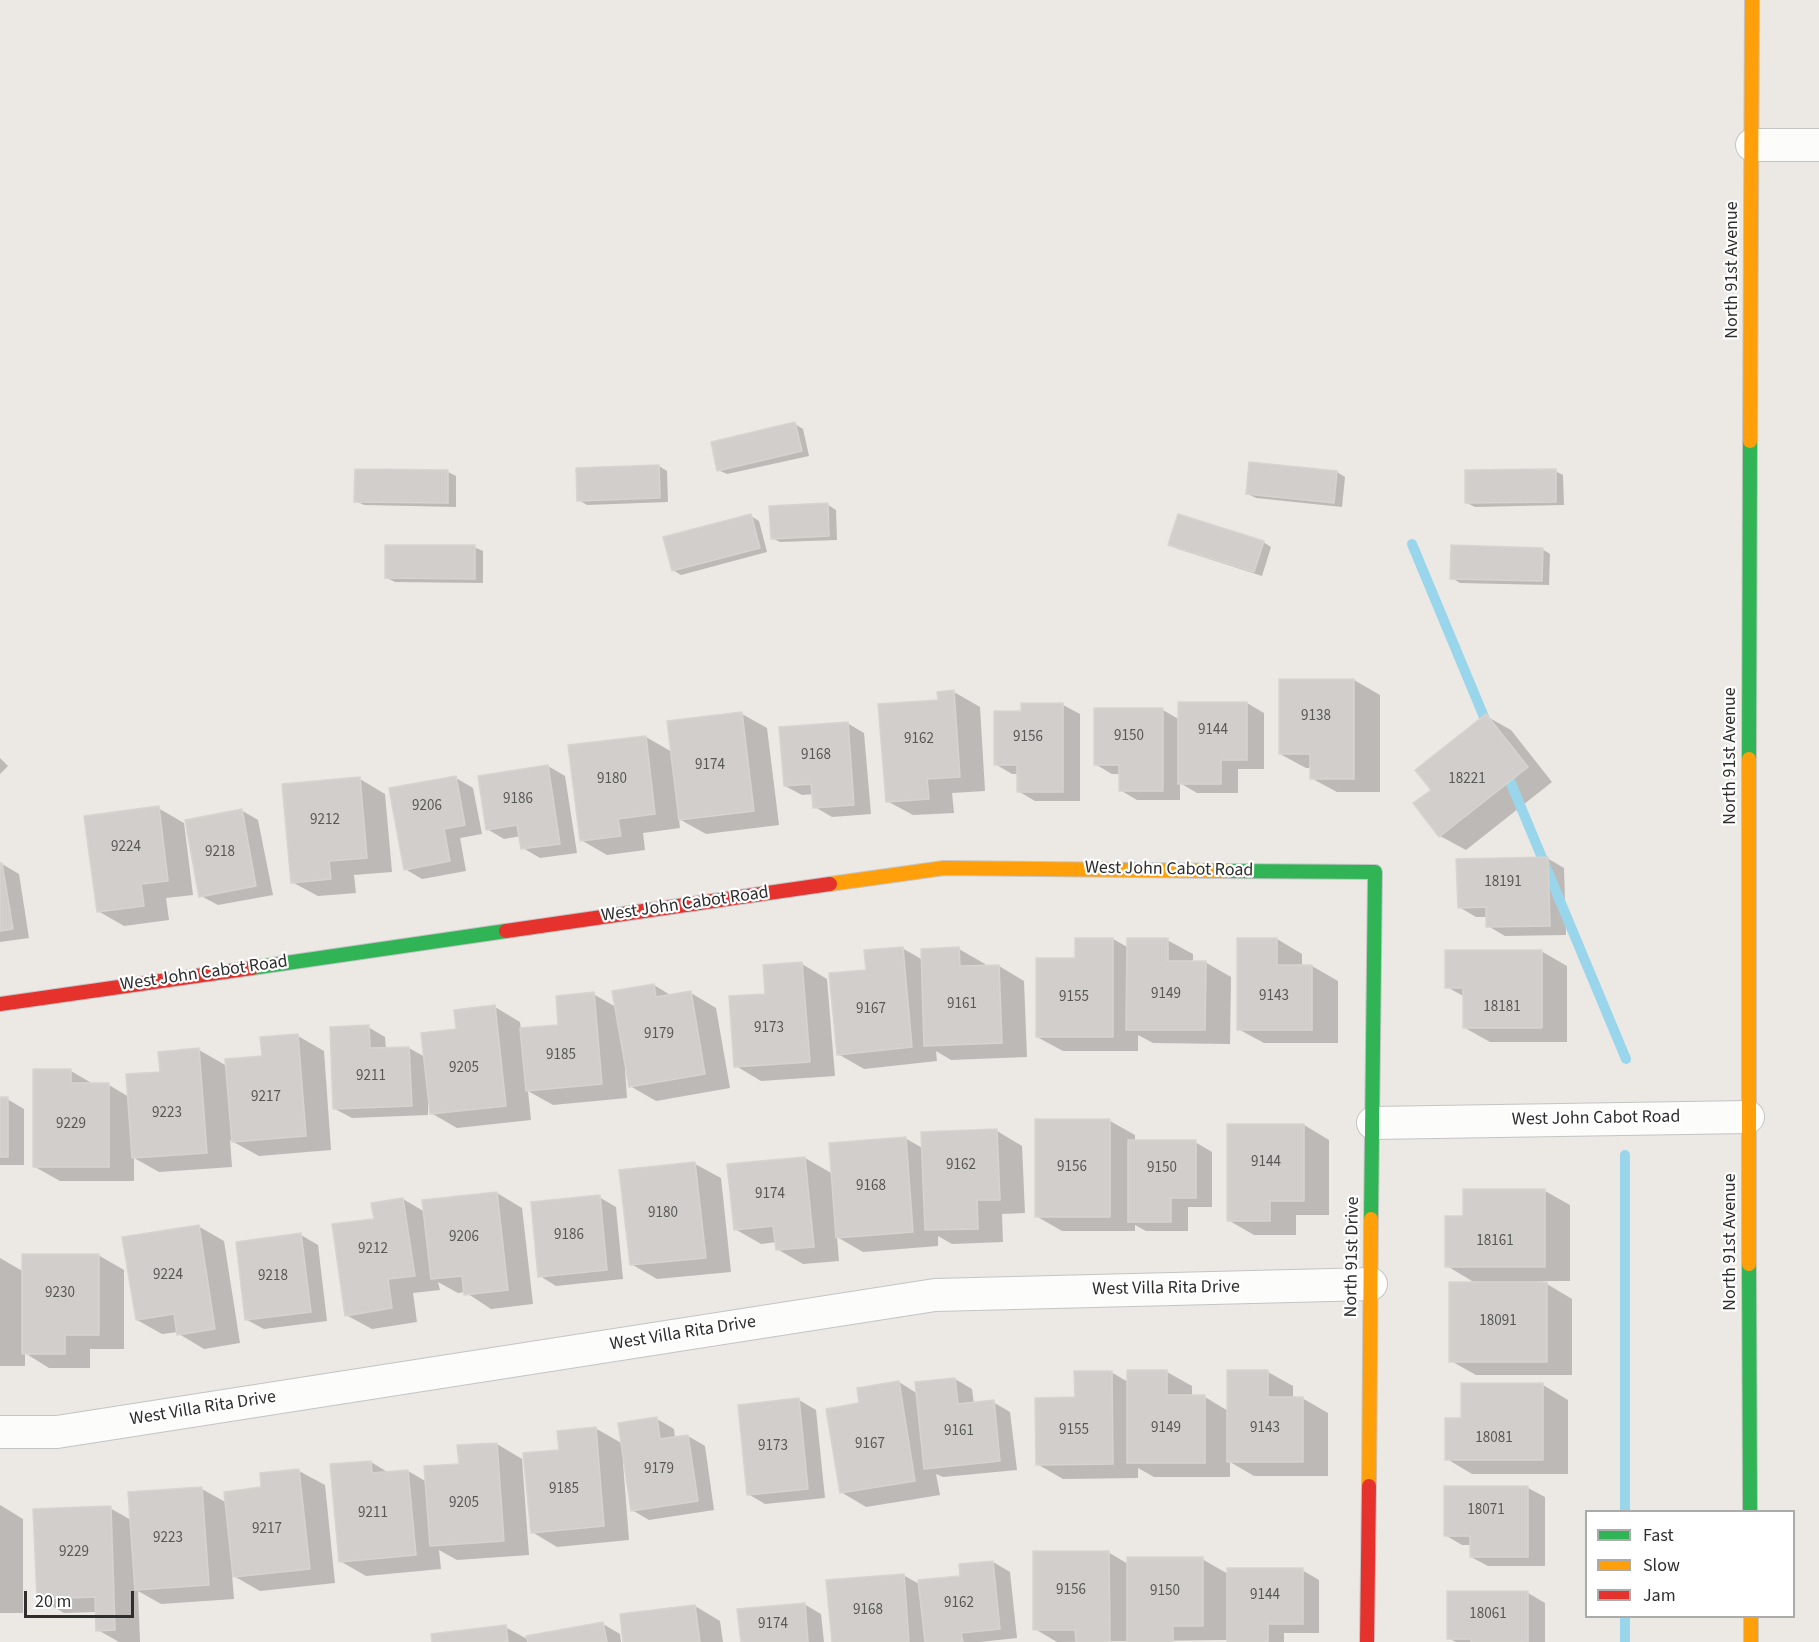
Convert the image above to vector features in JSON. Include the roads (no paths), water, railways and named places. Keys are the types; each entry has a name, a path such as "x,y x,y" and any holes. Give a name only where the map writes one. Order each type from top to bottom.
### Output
{"street":[{"name":"North 91st Avenue","path":"1750,1510 1748,1117 1752,0"},
{"path":"1752,146 1819,146"},
{"name":"West John Cabot Road","path":"0,1004 944,867 1375,872"},
{"name":"North 91st Drive","path":"1367,1642 1375,872"},
{"name":"West John Cabot Road","path":"1373,1123 1748,1117"},
{"name":"West Villa Rita Drive","path":"0,1432 57,1432 935,1295 1371,1284"},
{"path":"1751,1618 1751,1642"}],"waterway":[{"path":"1412,544 1489,729"},
{"path":"1505,769 1626,1059"},
{"path":"1625,1155 1625,1510"},
{"path":"1625,1618 1625,1642"}]}
